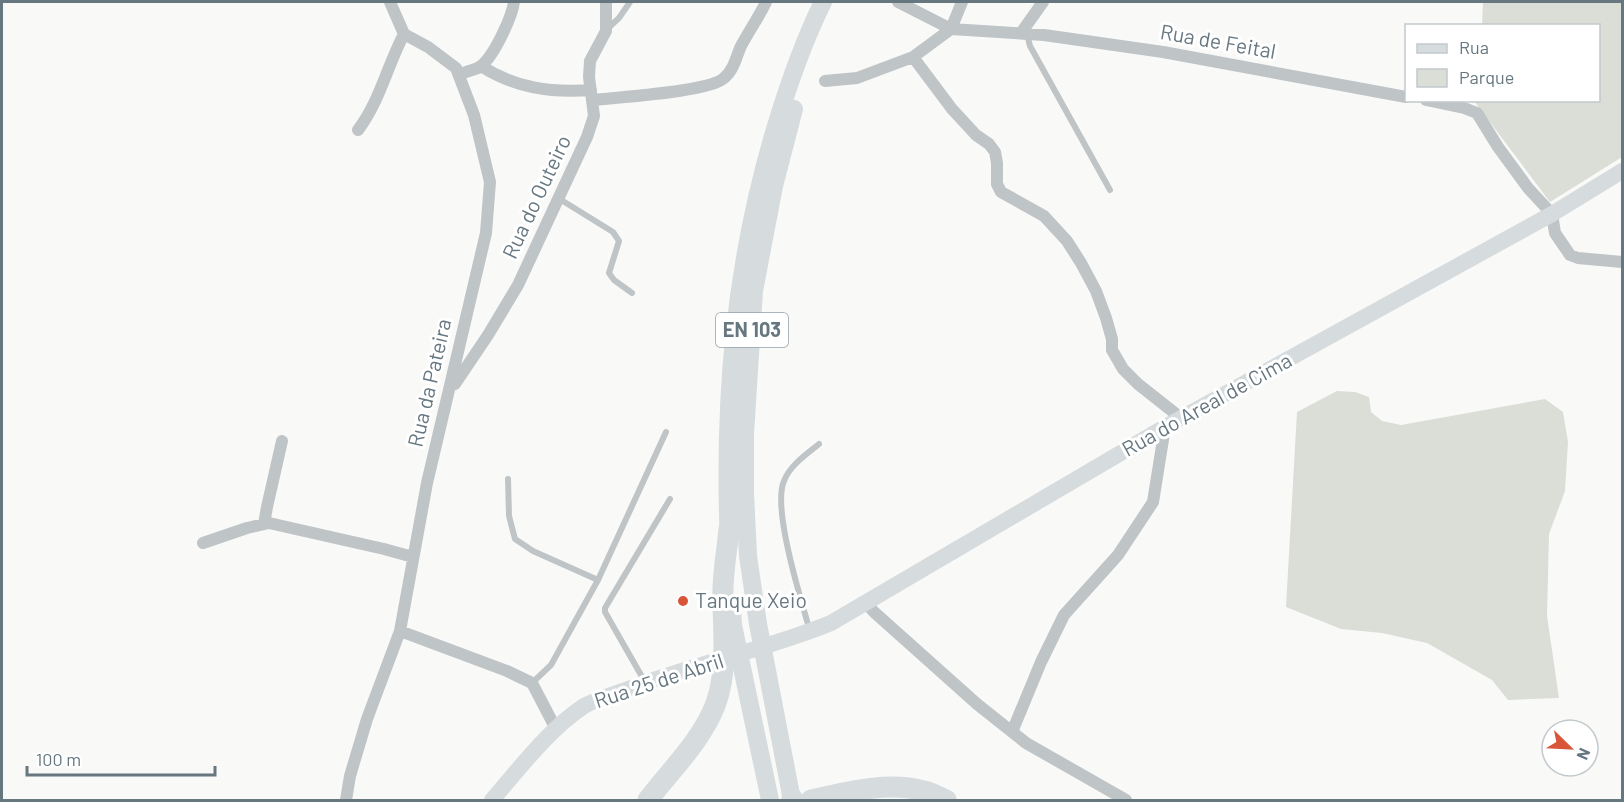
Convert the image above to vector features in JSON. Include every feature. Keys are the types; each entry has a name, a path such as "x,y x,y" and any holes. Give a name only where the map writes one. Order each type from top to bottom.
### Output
{"highway":[{"path":"648,801 699,735 716,704 723,675 725,643 723,596 729,529"},
{"path":"804,799 900,787 926,791 946,801"}],"main road":[{"name":"EN 103","path":"770,801 733,625 726,468 729,383 739,287 760,179 782,106 811,26 823,2"},
{"name":"EN 103","path":"804,799 759,624 748,556 745,434 754,291 774,186 794,108 829,2"},
{"name":"Rua do Areal de Cima","path":"792,639 831,623 1165,427 1552,214 1623,171"},
{"name":"Rua 25 de Abril","path":"492,801 556,729 586,706 671,673 714,663 792,639"}],"street":[{"path":"358,130 370,114 404,34 390,2"},
{"path":"459,75 481,66 501,38 514,2"},
{"name":"Rua do Outeiro","path":"449,394 518,285 587,137 594,116 589,77 590,61 606,31 606,2"},
{"path":"481,66 497,77 544,91 592,95 678,91 711,85 723,80 732,69 741,47 766,2"},
{"path":"898,2 951,29"},
{"path":"825,81 857,78 914,57 951,29 962,2"},
{"path":"1024,33 1043,2"},
{"name":"Rua de Feital","path":"951,29 1024,33 1163,52 1405,97"},
{"name":"Rua da Pateira","path":"346,801 350,776 367,719 400,631 427,483 486,233 490,182 474,114 456,68 428,47 404,34"},
{"path":"914,57 952,109 976,135 989,144 997,163 997,184 1001,192 1044,216 1067,241 1096,291 1112,339 1112,350 1123,369 1181,418"},
{"path":"1436,102 1477,113 1510,164 1552,214 1556,233 1570,255 1578,258 1623,262"},
{"path":"1012,732 1041,662 1064,615 1118,555 1153,502 1165,427"},
{"path":"264,524 282,441"},
{"path":"203,543 269,523 413,557"},
{"path":"865,602 977,704 1012,732 1126,801"},
{"path":"400,631 507,671 532,683 556,729"}],"lane":[{"path":"606,31 630,2"},
{"path":"1024,33 1110,190"},
{"path":"558,198 613,232 619,241 609,273 614,280 632,293"},
{"path":"532,683 550,665 598,580 666,432"},
{"path":"810,632 788,550 780,495 784,480 793,466 819,444"},
{"path":"508,479 509,516 515,539 533,551 598,580"},
{"path":"645,683 605,612 605,608 670,499"}],"green space":[{"path":"1483,2 1622,2 1622,157 1550,202 1475,102 1600,102 1600,24 1482,24"},
{"path":"1337,391 1355,392 1369,397 1371,412 1382,421 1401,425 1545,399 1563,412 1568,442 1565,491 1549,534 1547,616 1559,698 1508,700 1492,680 1427,643 1382,633 1341,629 1286,607 1297,412"}],"place":[{"name":"Tanque Xeio","path":"683,601"}]}
